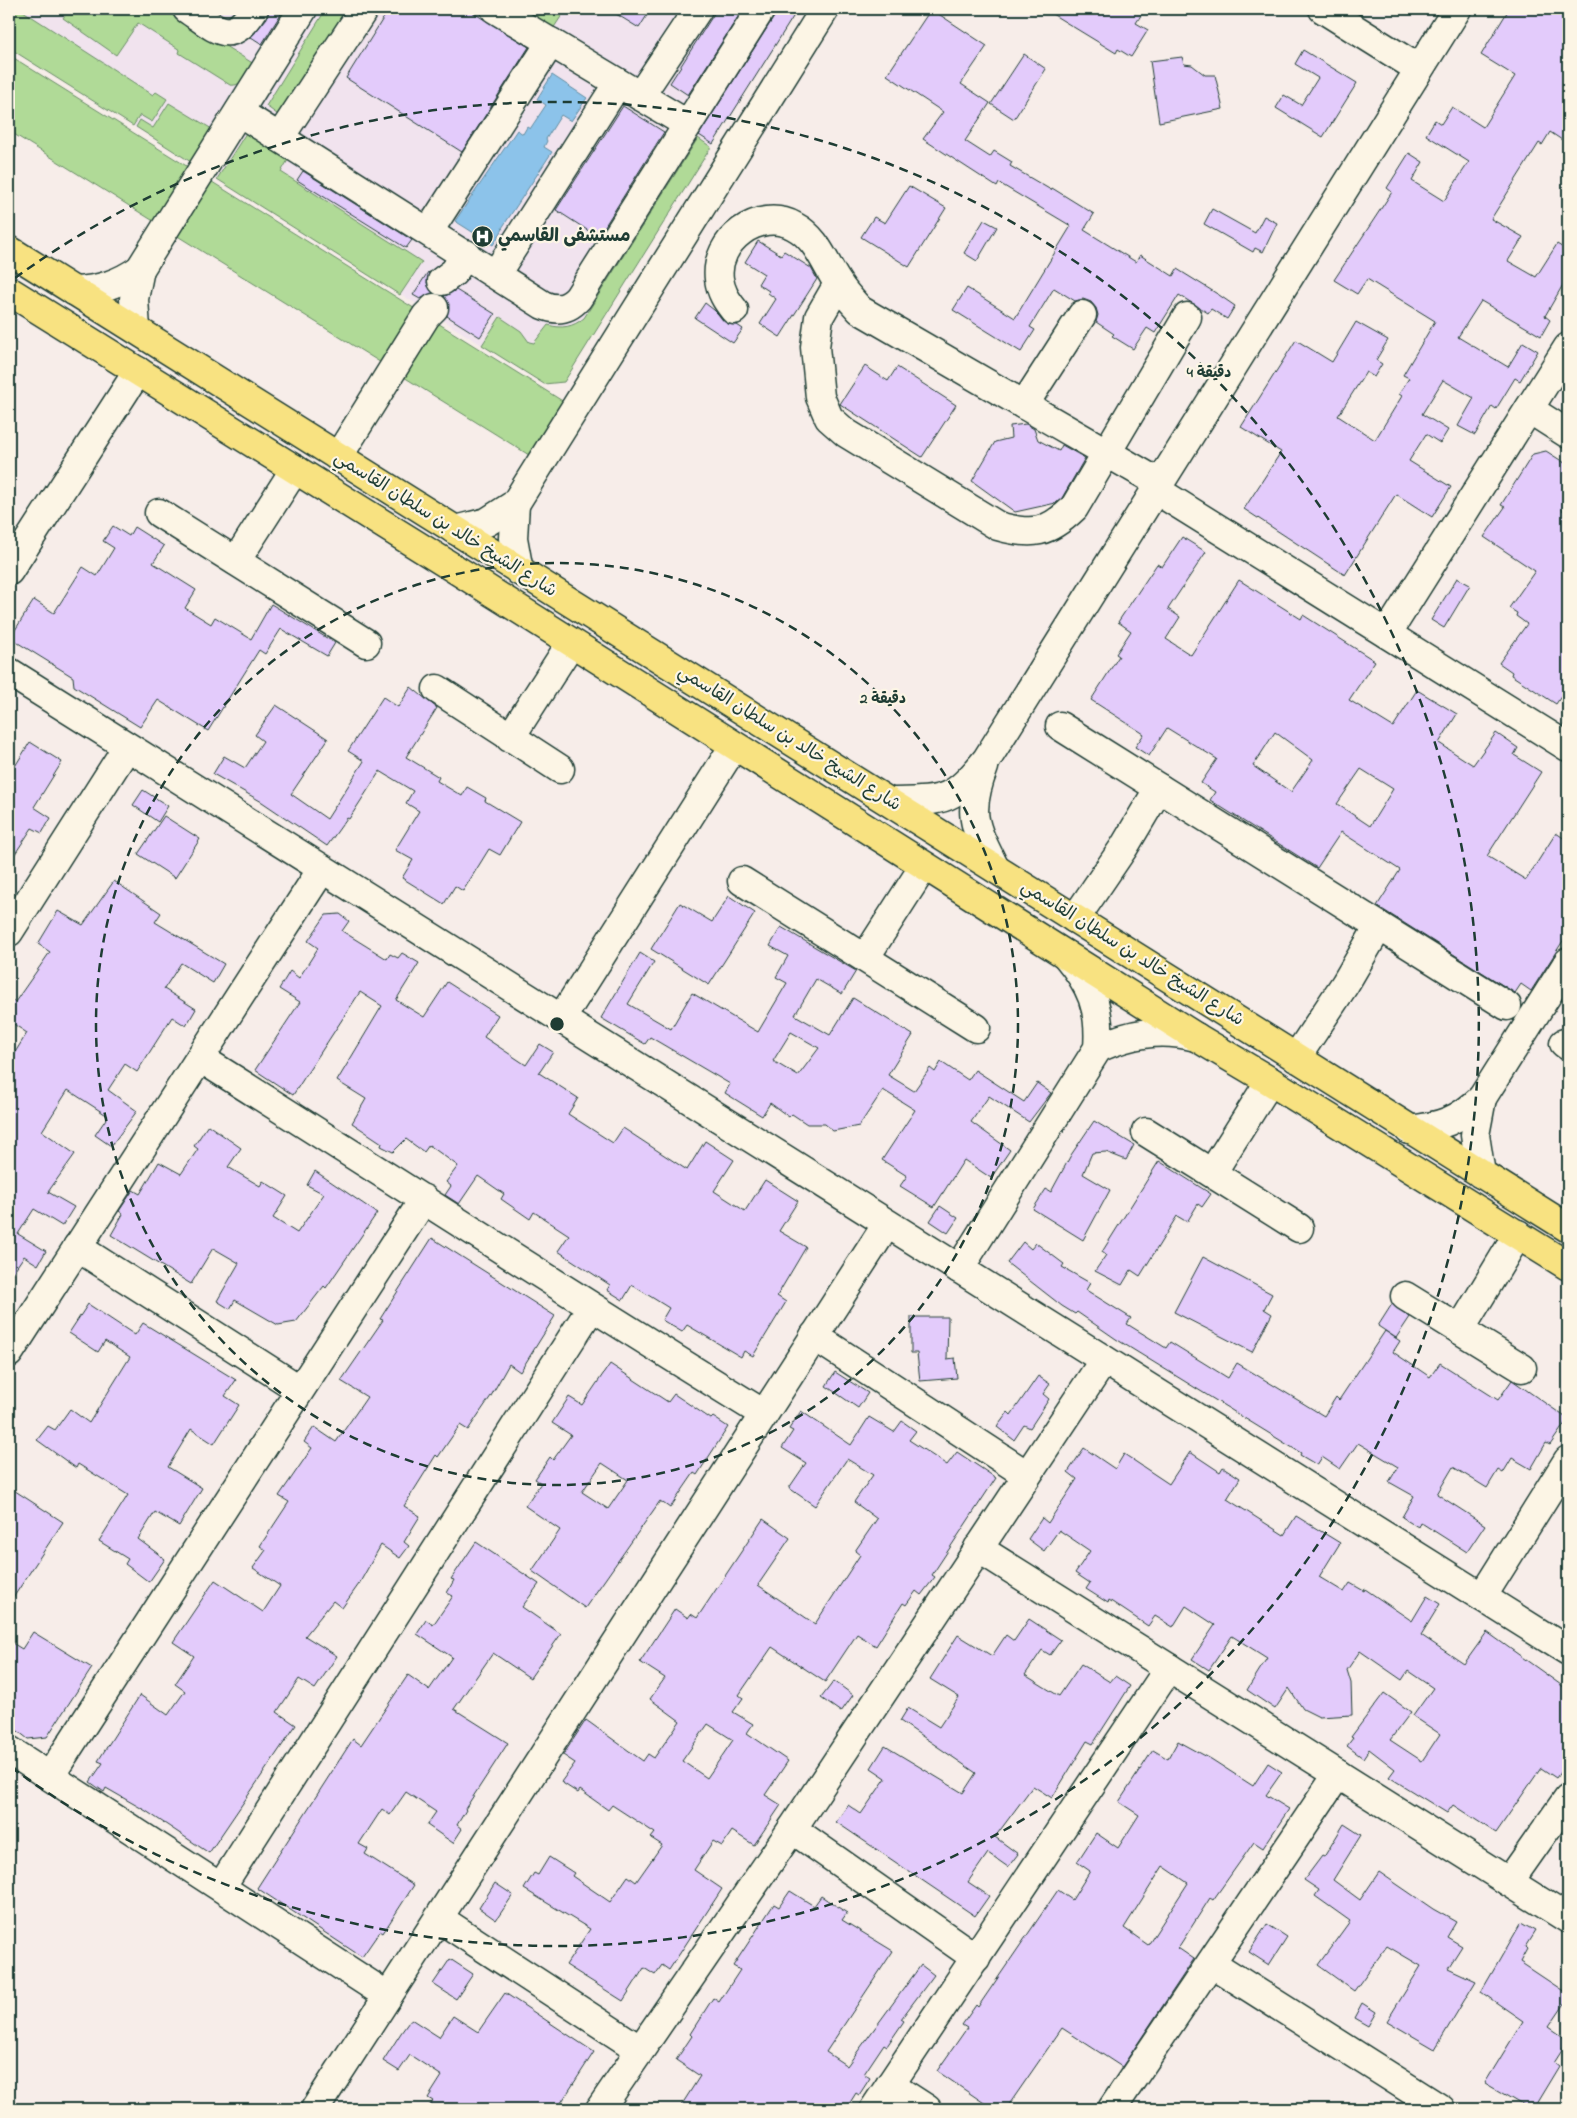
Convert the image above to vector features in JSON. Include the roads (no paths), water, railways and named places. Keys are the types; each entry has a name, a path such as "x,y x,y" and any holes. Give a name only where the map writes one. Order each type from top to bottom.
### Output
{"main road":[{"name":"شارع الشيخ خالد بن سلطان القاسمي","path":"9,250 1568,1228"},
{"name":"شارع الشيخ خالد بن سلطان القاسمي","path":"9,291 476,582 571,644 1196,1037 1568,1266"},
{"path":"476,582 480,573 490,571 540,597 550,599 561,598"}],"street":[{"path":"187,9 218,29 231,32 242,26 254,9"},
{"path":"136,330 134,299 140,270 303,9"},
{"path":"280,137 364,9"},
{"path":"496,274 629,89 698,9"},
{"path":"239,112 429,231 453,273 496,274 550,308 558,309 573,304 578,298 761,9"},
{"path":"455,530 487,522 515,504 825,9"},
{"path":"1323,9 1419,69"},
{"path":"891,802 926,801 940,799 953,794 963,787 987,759 1457,9"},
{"path":"507,13 550,42 687,124"},
{"path":"429,231 550,42"},
{"path":"734,310 723,295 719,278 720,260 728,243 740,230 757,223 775,221 792,225 808,235 838,284 860,310 1108,452 1158,487 1387,634 1568,747"},
{"path":"74,291 92,290 109,286 140,270"},
{"path":"838,284 819,317 815,347 822,402 829,418 846,433 998,526 1018,532 1039,531 1058,522 1074,508 1187,317"},
{"path":"338,457 431,308"},
{"path":"1024,405 1082,315"},
{"path":"1387,634 1568,347"},
{"path":"9,571 138,371"},
{"path":"1529,409 1568,434"},
{"path":"236,562 294,469"},
{"path":"515,504 513,538 519,571"},
{"path":"158,513 366,644"},
{"path":"510,738 571,644"},
{"path":"9,672 1568,1651"},
{"path":"437,689 560,769"},
{"path":"1060,726 1508,1006"},
{"path":"561,1019 734,746"},
{"path":"9,932 128,747"},
{"path":"987,759 976,786 973,812 980,838 995,868"},
{"path":"1075,918 1124,847 1159,788"},
{"path":"865,958 924,866"},
{"path":"9,1353 322,869"},
{"path":"742,881 976,1028"},
{"path":"1296,1058 1345,984 1379,926"},
{"path":"959,1269 1098,1048 1100,1028 1090,988 1066,955"},
{"path":"1409,1130 1430,1128 1450,1122 1469,1111 1482,1098 1568,962"},
{"path":"1098,1048 1116,1039 1135,1034 1175,1032 1196,1037"},
{"path":"200,1058 424,1199 591,1308 764,1414"},
{"path":"1212,1173 1270,1081"},
{"path":"1480,1174 1475,1136 1482,1098"},
{"path":"1146,1132 1299,1228"},
{"path":"50,1776 299,1389 424,1199"},
{"path":"315,2109 887,1224"},
{"path":"1460,1330 1518,1234"},
{"path":"77,1246 299,1389"},
{"path":"1405,1296 1522,1368"},
{"path":"221,1887 591,1308"},
{"path":"814,1336 1027,1475"},
{"path":"600,2109 639,2049 792,1829 1104,1360"},
{"path":"1482,1596 1568,1460"},
{"path":"978,1548 1568,1919"},
{"path":"874,2109 1169,1668"},
{"path":"9,1750 388,1996"},
{"path":"1112,2109 1338,1774"},
{"path":"1509,1882 1568,1798"},
{"path":"792,1829 976,1958"},
{"path":"440,1918 639,2049"},
{"path":"1211,1962 1441,2109"},
{"path":"890,2085 927,2109"}],"water":[{"path":"552,75 587,98 571,121 561,115 546,139 544,147 552,152 502,228 493,245 455,221 517,130 523,134 527,127 530,129 546,105 537,99"}],"place":[{"name":"مستشفى القاسمي","path":"482,237"}]}
